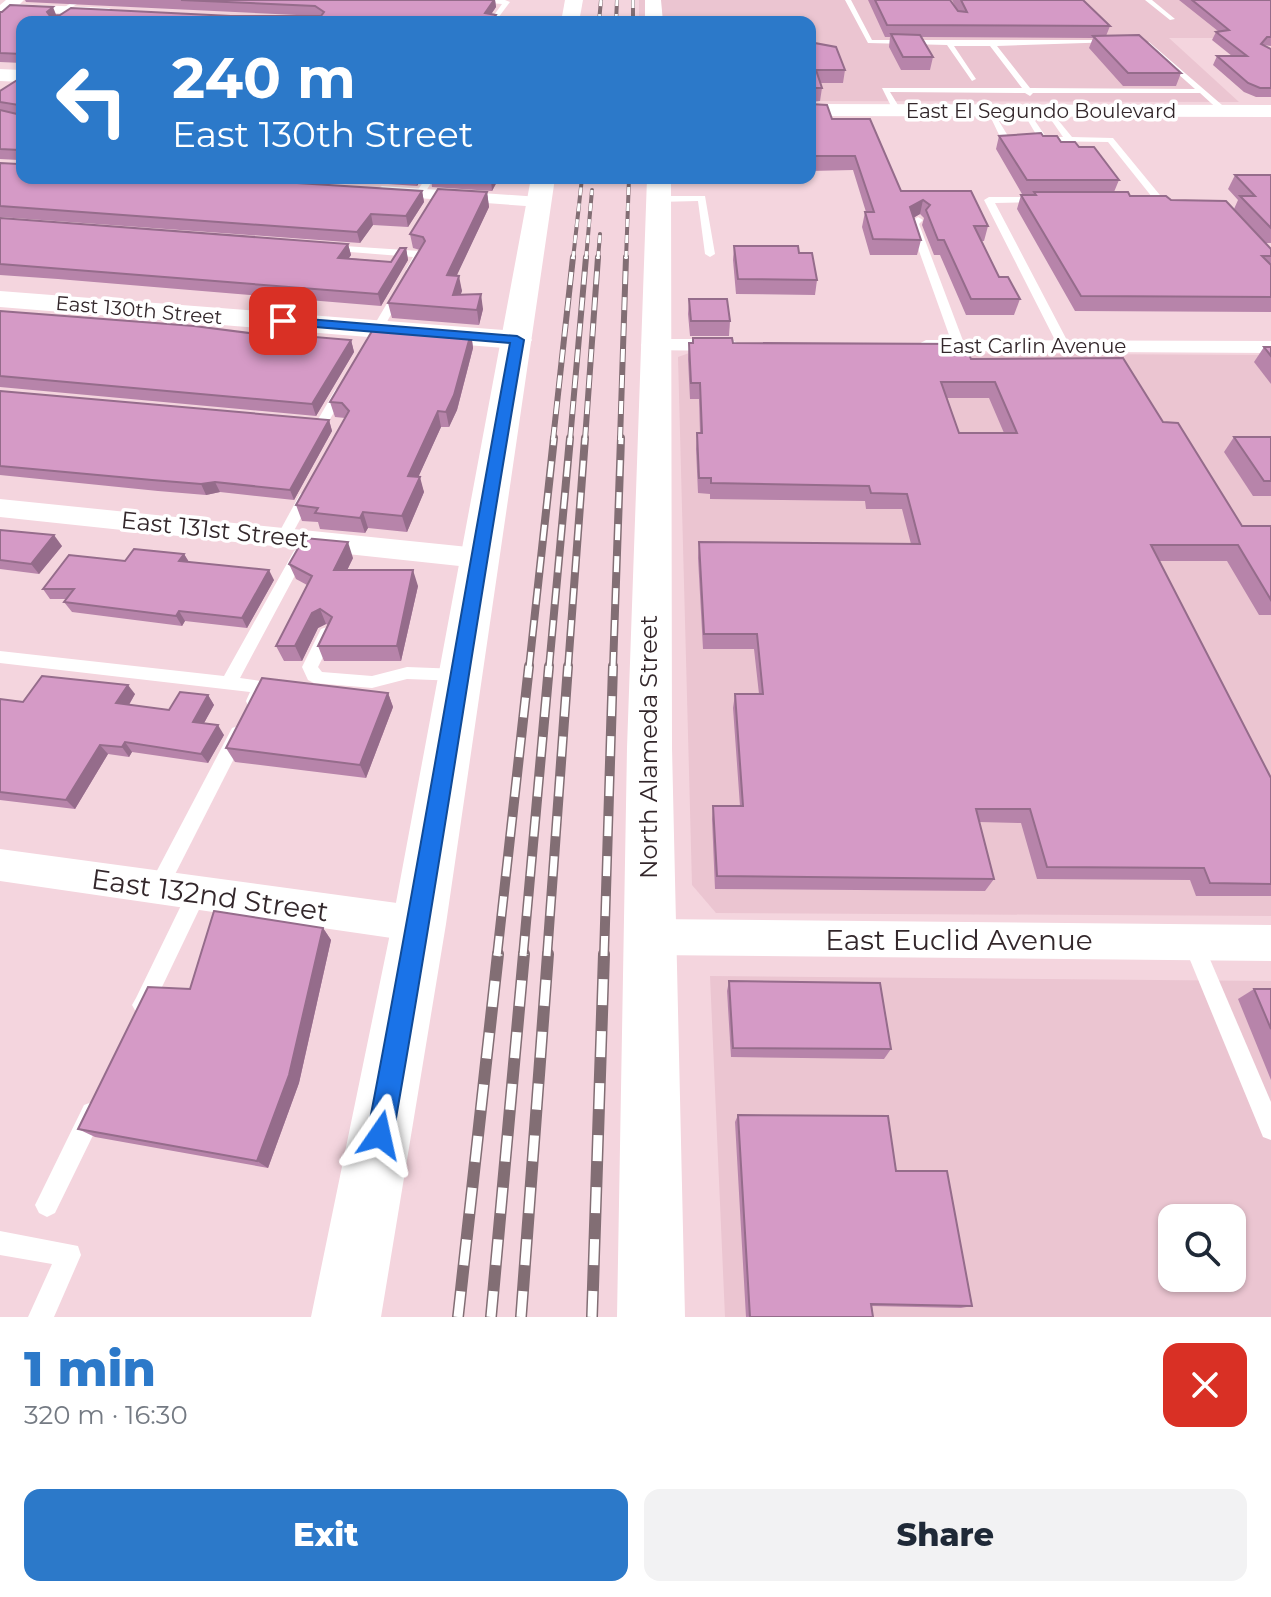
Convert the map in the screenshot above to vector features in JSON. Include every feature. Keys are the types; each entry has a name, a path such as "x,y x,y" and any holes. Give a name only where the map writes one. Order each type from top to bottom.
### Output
{"main road":[{"path":"346,1317 419,924 542,190"}],"street":[{"path":"8,7 121,13"},
{"name":"East El Segundo Boulevard","path":"816,110 1036,106 1271,111"},
{"name":"North Alameda Street","path":"651,1317 648,937 652,345 658,188"},
{"path":"360,190 429,193 542,190"},
{"name":"East 130th Street","path":"0,299 517,340"},
{"path":"652,345 744,345"},
{"name":"East Carlin Avenue","path":"898,346 1271,347"},
{"name":"East 131st Street","path":"0,508 478,558"},
{"name":"East 132nd Street","path":"0,865 419,924"},
{"name":"East Euclid Avenue","path":"648,937 1271,943"}],"lane":[{"path":"453,0 507,2 496,16"},
{"path":"848,0 870,42 1115,42"},
{"path":"1148,0 1172,19"},
{"path":"1130,42 1146,42 1225,111"},
{"path":"950,44 972,79"},
{"path":"992,44 1036,106 1069,139"},
{"path":"1036,106 1202,91"},
{"path":"1036,106 1043,139"},
{"path":"994,120 1005,139 1110,140 1162,204 1128,200"},
{"path":"658,188 702,198 710,254"},
{"path":"1051,200 989,200 1064,346"},
{"path":"918,220 914,223 959,346"},
{"path":"401,253 408,241"},
{"path":"324,247 420,254 362,356"},
{"path":"306,422 328,424 346,383"},
{"path":"229,683 295,538 311,488"},
{"path":"327,633 310,667 314,675 320,678 372,682 407,673 460,675"},
{"path":"0,657 261,687 158,888"},
{"path":"136,1021 197,893"},
{"path":"1192,942 1271,1129"},
{"path":"47,1205 102,1092"},
{"path":"0,1243 69,1255 41,1317"}],"shaded area":[{"path":"639,0 1271,0 1271,38 1169,38 1239,102 816,101 816,16 639,16"},
{"path":"692,352 1271,355 1271,916 716,913 692,885 678,357"},
{"path":"710,976 1271,981 1271,1317 725,1317"}],"building":[{"path":"181,0 494,0 485,13 496,15 321,16 324,12 315,6"},
{"path":"875,0 950,0 958,11 967,12 961,0 1083,0 1110,26 887,25"},
{"path":"1192,0 1271,0 1271,37 1261,44 1271,49 1271,88 1248,83 1217,56 1247,56 1216,32 1229,30"},
{"path":"10,5 53,7 47,12 50,16 16,16 16,54 0,53 0,12"},
{"path":"71,8 231,16 50,16 60,15"},
{"path":"891,34 920,35 933,57 903,57"},
{"path":"1139,35 1181,73 1128,73 1093,36"},
{"path":"816,43 836,47 845,70 816,70"},
{"path":"816,70 822,88 816,88"},
{"path":"16,81 16,105 0,102 0,91"},
{"path":"816,104 827,105 832,119 870,119 901,191 971,191 988,226 974,226 999,277 1008,277 1020,299 971,299 944,240 938,240 926,210 930,205 923,200 910,207 921,240 873,239 865,212 874,212 855,156 816,156"},
{"path":"0,110 16,114 16,150 0,149"},
{"path":"1041,133 1043,136 1057,136 1061,142 1075,142 1079,147 1094,147 1119,180 1027,180 999,136"},
{"path":"0,163 16,164 16,184 314,184 422,191 406,216 371,214 357,232 0,206"},
{"path":"1235,175 1271,175 1271,228 1240,196 1255,196"},
{"path":"438,189 487,192 447,275 459,276 453,295 481,294 477,310 388,303 425,241 423,237 410,234"},
{"path":"1034,192 1128,192 1130,196 1166,196 1171,200 1226,201 1271,249 1271,256 1262,256 1271,265 1271,297 1081,296 1021,195 1036,195"},
{"path":"0,218 348,244 338,258 391,262 400,248 406,248 378,294 0,264"},
{"path":"734,246 798,246 799,253 812,253 817,280 738,279"},
{"path":"689,299 727,299 730,321 691,321"},
{"path":"0,311 194,326 312,341 315,337 351,340 312,404 0,376"},
{"path":"375,326 471,333 454,395 446,412 438,411 408,476 420,477 402,516 363,512 360,518 315,513 318,508 296,505 349,411 342,403 330,402"},
{"path":"693,338 732,338 733,343 965,344 971,359 1123,358 1163,422 1178,423 1242,526 1271,526 1271,600 1238,545 1151,545 1271,778 1271,884 1210,883 1204,868 1047,867 1030,809 976,809 994,879 717,876 713,806 743,806 735,694 763,694 757,634 704,634 699,542 920,544 907,494 871,493 869,486 711,483 711,478 699,478 697,433 702,433 700,383 691,383 689,343 693,343","holes":["941,382 995,382 1017,433 959,433"]},
{"path":"0,391 329,420 290,490 215,482 201,484 152,480 0,466"},
{"path":"1234,437 1271,437 1271,481 1264,481"},
{"path":"0,530 54,535 31,564 0,560"},
{"path":"304,538 348,542 334,570 413,570 397,646 318,646 332,617 320,609 312,613 295,646 276,646 312,576 289,564"},
{"path":"134,549 184,554 179,561 269,570 242,618 179,611 176,616 64,602 74,589 43,589 69,555 125,561"},
{"path":"42,676 128,685 116,703 169,710 180,692 208,695 193,722 218,725 201,754 125,742 122,747 100,745 66,800 0,792 0,699 23,702"},
{"path":"262,678 388,693 360,765 226,748"},
{"path":"214,911 323,928 289,1075 257,1161 78,1129 148,987 190,989"},
{"path":"729,981 880,983 891,1049 733,1048"},
{"path":"1254,989 1271,989 1271,1029"},
{"path":"738,1115 888,1116 896,1171 947,1171 972,1306 871,1304 873,1317 750,1317"}],"railway":[{"path":"600,16 601,0"},
{"path":"616,16 617,0"},
{"path":"633,0 633,16"},
{"path":"573,259 581,184"},
{"path":"626,259 629,184"},
{"path":"586,259 592,190"},
{"path":"598,259 600,234"},
{"path":"553,440 573,257"},
{"path":"570,440 586,257"},
{"path":"585,440 598,257"},
{"path":"620,440 626,257"},
{"path":"529,668 554,438"},
{"path":"549,668 570,438"},
{"path":"568,668 585,438"},
{"path":"613,668 621,438"},
{"path":"497,956 529,666"},
{"path":"523,956 549,666"},
{"path":"547,956 568,666"},
{"path":"604,956 613,666"},
{"path":"458,1317 498,954"},
{"path":"491,1317 524,954"},
{"path":"521,1317 548,954"},
{"path":"592,1317 604,954"}],"route":[{"path":"283,321 517,340 419,924 380,1135"}]}
